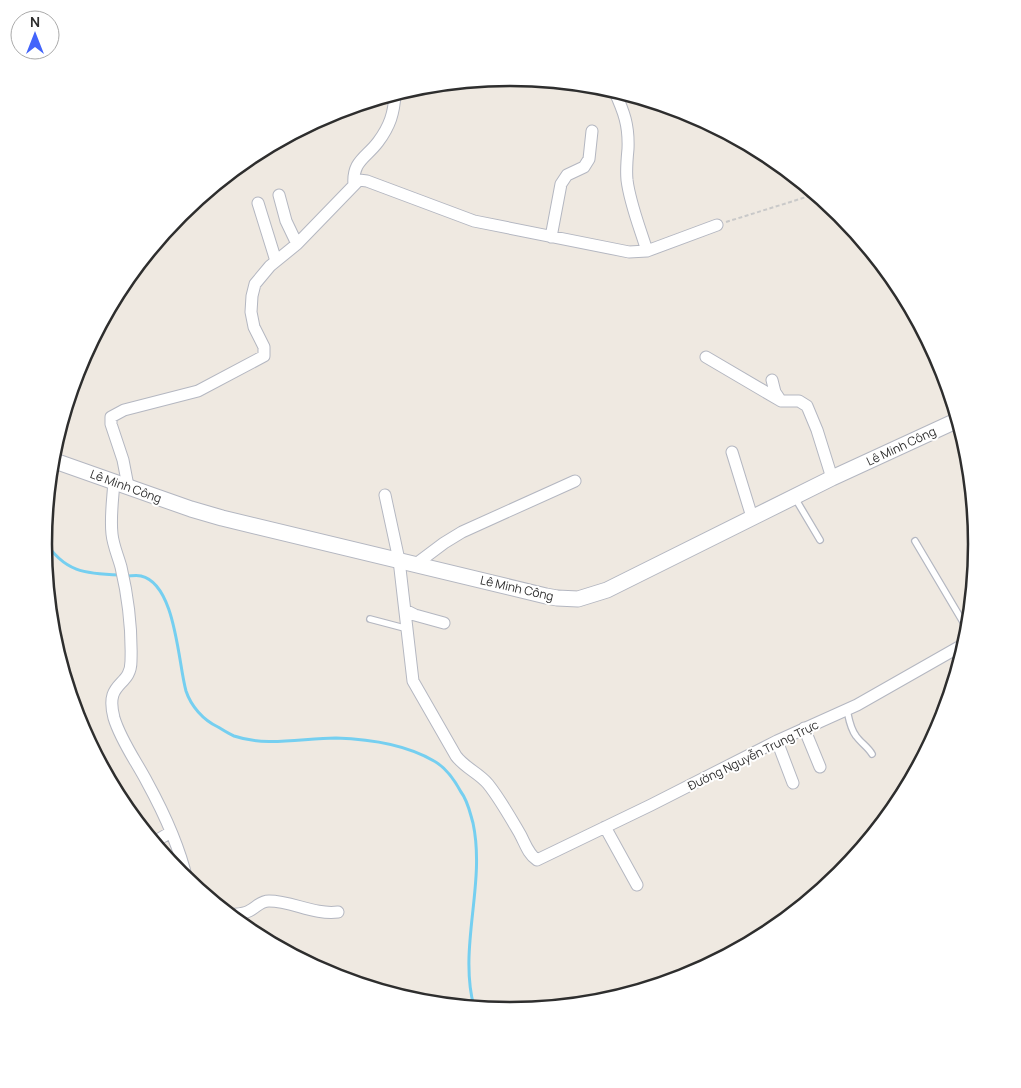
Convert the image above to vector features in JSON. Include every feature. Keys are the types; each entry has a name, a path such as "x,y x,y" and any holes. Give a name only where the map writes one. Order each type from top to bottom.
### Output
{"main road":[{"name":"Lê Minh Công","path":"60,463 222,518 546,596 578,598 596,594 632,578 794,496 952,423"}],"street":[{"path":"619,99 624,111 626,122 628,146 626,179 647,251"},
{"path":"354,185 354,174 357,164 378,142 388,126 394,114 395,101"},
{"path":"551,237 561,184 567,175 584,167 588,159 592,131"},
{"path":"181,862 171,832 147,782 118,730 112,707 112,695 117,686 130,673 132,662 123,577 112,534 121,484 123,460 111,424 112,417 124,410 198,391 261,359 264,356 265,350 253,322 252,296 258,280 270,266 297,244 342,200 359,180 367,181 474,221 629,252 647,251 717,225"},
{"path":"279,195 286,221 297,244"},
{"path":"258,203 276,261"},
{"path":"706,356 782,401 799,401 807,406 817,430 832,478"},
{"path":"772,380 776,392 782,401"},
{"path":"732,452 752,517"},
{"path":"416,564 462,532 575,480"},
{"path":"385,495 399,560 408,629"},
{"path":"405,610 444,624"},
{"name":"Đường Nguyễn Trung Trực","path":"408,629 411,674 417,689 456,756 464,766 480,776 488,784 531,855 537,860 714,774 777,741 847,710 956,648"},
{"path":"804,728 820,767"},
{"path":"777,741 793,783"},
{"path":"605,827 637,885"},
{"path":"160,839 171,832"},
{"path":"240,913 248,912 259,902 266,901 281,902 327,913 338,912"}],"lane":[{"path":"794,496 820,540"},
{"path":"915,541 962,622"},
{"path":"370,620 408,629"},
{"path":"847,710 850,726 856,737 867,746 872,754"}],"path":[{"path":"717,225 808,197"}],"waterway":[{"path":"52,551 59,559 76,569 96,574 120,575"},
{"path":"126,576 141,576 153,582 162,593 174,626 186,691 191,702 207,721 234,736 259,741 336,738 361,740 399,747 423,755 438,764 456,783 467,803 473,823 476,846 475,892 469,962 473,1000"}]}
